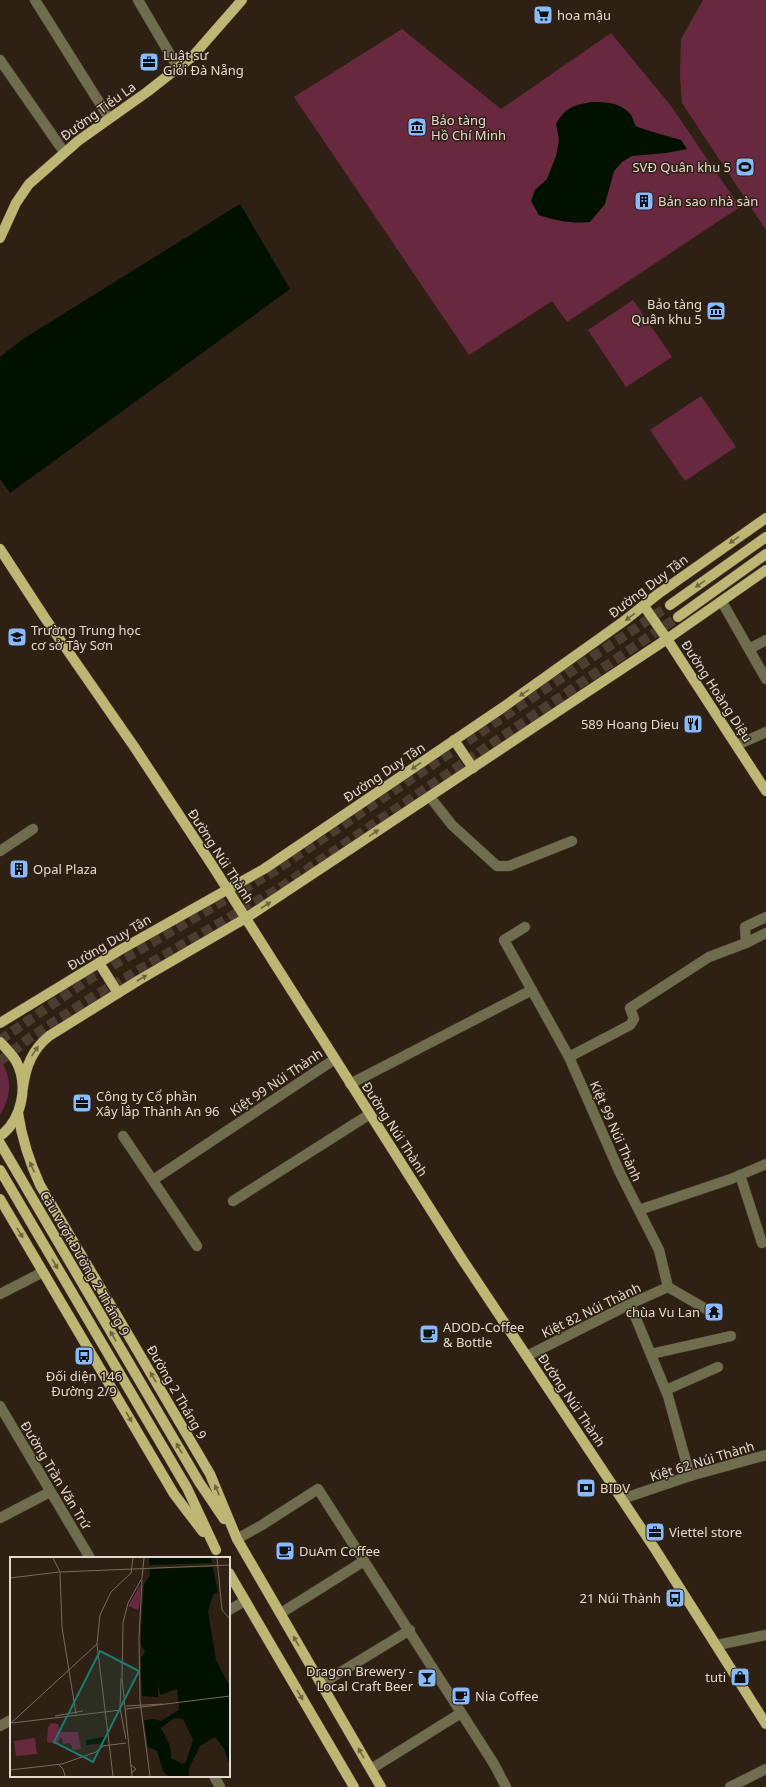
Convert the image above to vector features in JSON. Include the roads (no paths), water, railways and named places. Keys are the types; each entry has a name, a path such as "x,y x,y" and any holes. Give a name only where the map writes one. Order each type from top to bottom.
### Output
{"main road":[{"name":"Đường Tiểu La","path":"0,238 2,224 29,184 64,152 193,56 242,0"},
{"name":"Đường Duy Tân","path":"0,1024 99,963 264,869 508,704 644,606 658,594 766,518"},
{"path":"670,605 766,537"},
{"name":"Đường Núi Thành","path":"0,549 45,618 130,741 246,918 462,1259 622,1499 717,1645 766,1724"},
{"path":"678,616 766,554"},
{"path":"0,1136 12,1124 18,1113 22,1100 27,1065 32,1054 39,1044 49,1036 118,993 246,918 667,639 766,570"},
{"name":"Đường Hoàng Diệu","path":"644,606 737,745 766,792"},
{"path":"454,740 473,768"},
{"path":"99,963 118,993"},
{"path":"0,1042 9,1051 16,1062 21,1074 23,1087"},
{"name":"Đường 2 Tháng 9","path":"18,1113 22,1139 30,1163 40,1185 210,1474 238,1538 381,1787"},
{"name":"Cầu vượt Đường 2 Tháng 9","path":"0,1143 199,1482 238,1538"},
{"name":"Cầu vượt Đường 2 Tháng 9","path":"0,1170 187,1488 218,1554"},
{"path":"0,1199 174,1494 218,1554"},
{"path":"230,1575 354,1787"}],"street":[{"path":"35,0 109,118"},
{"path":"138,0 178,68"},
{"path":"0,60 64,152"},
{"path":"722,602 766,678"},
{"path":"749,649 766,640"},
{"path":"737,745 766,732"},
{"path":"430,797 452,825 497,866 509,866 572,841"},
{"path":"0,851 33,829"},
{"path":"746,943 745,927 766,917"},
{"name":"Kiệt 99 Núi Thành","path":"526,928 504,940 569,1057 620,1173 659,1250 668,1288"},
{"path":"569,1057 630,1025 634,1019 630,1008 666,984 709,957 746,943 766,933"},
{"path":"350,1084 532,990"},
{"name":"Kiệt 99 Núi Thành","path":"153,1180 335,1059"},
{"path":"233,1201 370,1114"},
{"path":"123,1136 196,1246"},
{"path":"639,1210 740,1175 766,1164"},
{"path":"740,1175 762,1242"},
{"path":"0,1294 43,1272"},
{"path":"668,1288 706,1309"},
{"name":"Kiệt 82 Núi Thành","path":"527,1356 630,1304 668,1288"},
{"path":"630,1304 666,1390 690,1476"},
{"path":"651,1354 731,1336"},
{"path":"666,1390 718,1367"},
{"name":"Đường Trần Văn Trứ","path":"0,1406 89,1557"},
{"name":"Kiệt 62 Núi Thành","path":"622,1499 690,1476 766,1455"},
{"path":"238,1538 262,1525 318,1489 410,1630 494,1764 506,1787"},
{"path":"0,1518 50,1492"},
{"path":"281,1613 364,1561"},
{"path":"230,1609 245,1601"},
{"path":"321,1684 410,1630"},
{"path":"717,1645 766,1635"},
{"path":"371,1769 461,1713"},
{"path":"0,1726 10,1721"},
{"path":"730,1787 766,1769"},
{"path":"215,1777 220,1787"}],"tunnel":[{"path":"0,1040 86,981 271,873 670,605"},
{"path":"0,1061 31,1037 96,995 280,888 678,617"}],"place":[{"name":"hoa mậu","path":"543,15"},
{"name":"Luật sư Giỏi Đà Nẵng","path":"149,62"},
{"name":"Bảo tàng Hồ Chí Minh","path":"417,127"},
{"name":"SVĐ Quân khu 5","path":"745,167"},
{"name":"Bản sao nhà sàn","path":"644,201"},
{"name":"Bảo tàng Quân khu 5","path":"716,311"},
{"name":"Trường Trung học cơ sở Tây Sơn","path":"17,637"},
{"name":"589 Hoang Dieu","path":"693,724"},
{"name":"Opal Plaza","path":"19,869"},
{"name":"Công ty Cổ phần Xây lắp Thành An 96","path":"82,1103"},
{"name":"chùa Vu Lan","path":"714,1312"},
{"name":"ADOD-Coffee & Bottle","path":"429,1334"},
{"name":"Đối diện 146 Đường 2/9","path":"84,1356"},
{"name":"BIDV","path":"586,1488"},
{"name":"Viettel store","path":"655,1532"},
{"name":"DuAm Coffee","path":"285,1551"},
{"name":"21 Núi Thành","path":"675,1598"},
{"name":"tuti","path":"740,1677"},
{"name":"Dragon Brewery - Local Craft Beer","path":"427,1678"},
{"name":"Nia Coffee","path":"461,1696"}]}
